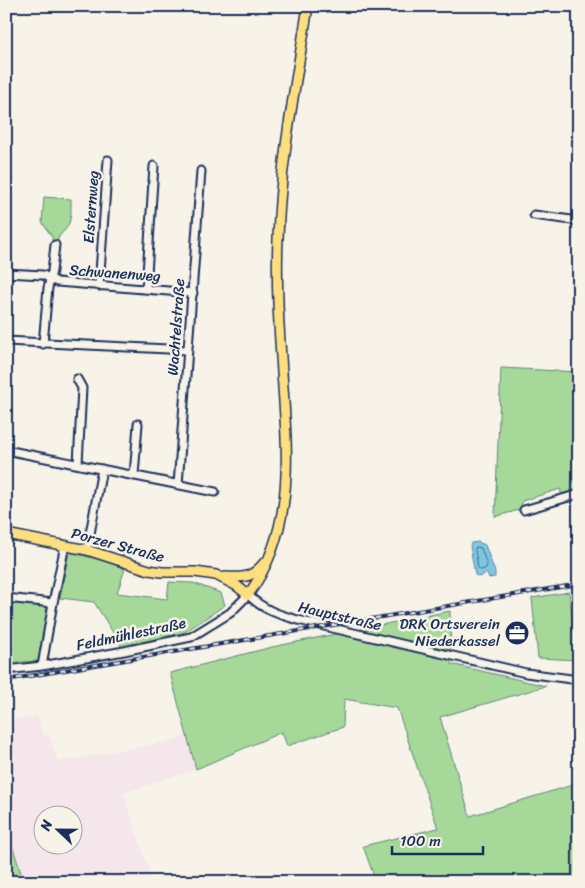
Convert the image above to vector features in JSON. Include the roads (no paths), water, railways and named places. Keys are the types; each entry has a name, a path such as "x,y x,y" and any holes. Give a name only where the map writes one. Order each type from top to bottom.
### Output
{"main road":[{"path":"248,595 263,573 283,513 287,451 278,296 279,212 281,180 308,6"},
{"name":"Porzer Straße","path":"6,534 87,550 149,570 195,572 222,577 248,595"},
{"path":"222,577 239,578 252,575 259,570 271,552"}],"street":[{"name":"Elsternweg","path":"99,286 108,160"},
{"path":"146,289 154,166"},
{"name":"Wachtelstraße","path":"178,485 201,171"},
{"path":"534,215 579,221"},
{"path":"43,344 48,288 51,279 55,245"},
{"name":"Schwanenweg","path":"6,273 43,275 57,282 193,293"},
{"path":"6,341 188,350"},
{"path":"77,379 82,388 78,464"},
{"path":"134,476 138,424"},
{"path":"6,450 215,492"},
{"path":"87,550 102,469"},
{"path":"524,510 579,494"},
{"path":"42,666 65,545"},
{"name":"Feldmühlestraße","path":"6,670 42,666 156,645 191,636 230,613 248,595"},
{"name":"Hauptstraße","path":"248,595 269,611 307,622 526,673 579,680"},
{"path":"6,598 53,603"}],"water":[{"path":"478,542 485,545 495,577 489,578 486,573 480,577 475,575 470,546 471,543"}],"railway":[{"path":"6,680 579,584"}],"place":[{"name":"DRK Ortsverein Niederkassel","path":"517,633"}]}
